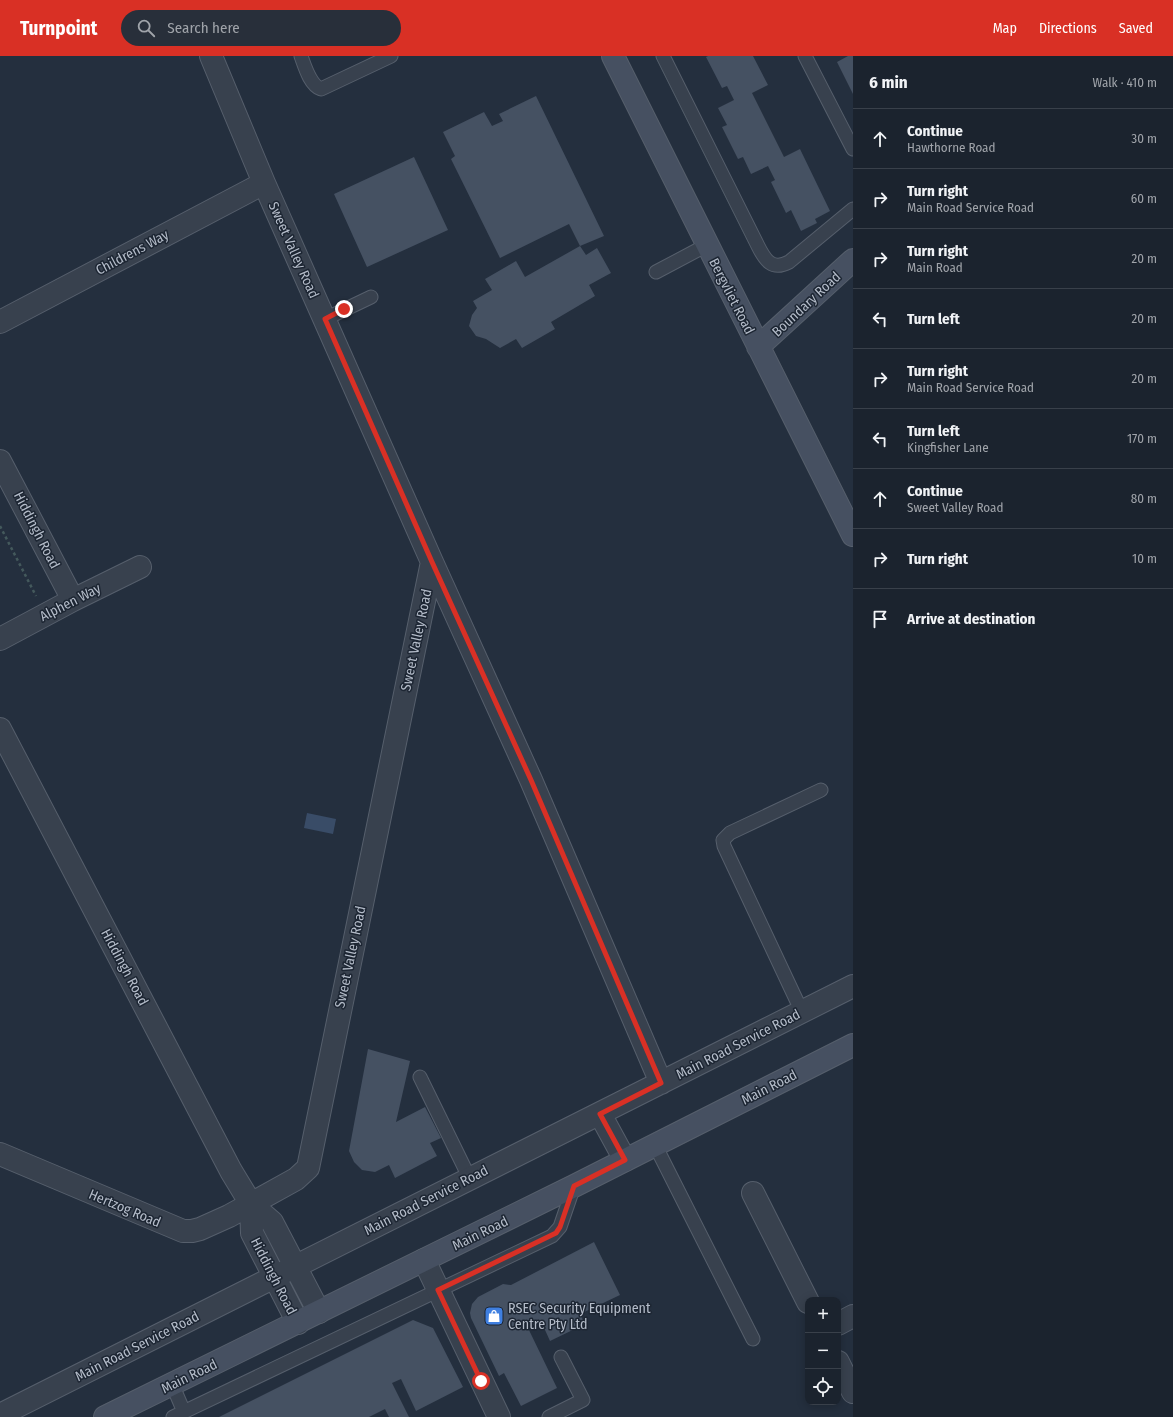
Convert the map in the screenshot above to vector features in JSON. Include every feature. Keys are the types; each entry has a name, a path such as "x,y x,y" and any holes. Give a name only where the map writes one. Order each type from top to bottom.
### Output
{"main road":[{"name":"Bergvliet Road","path":"613,56 853,535"},
{"name":"Boundary Road","path":"758,347 853,260"},
{"name":"Main Road","path":"105,1417 574,1186 853,1045"}],"street":[{"name":"Sweet Valley Road","path":"211,56 264,183 432,562 334,1036 310,1162 308,1168 296,1179 251,1204"},
{"name":"Childrens Way","path":"0,322 264,183"},
{"name":"Hiddingh Road","path":"0,460 73,600"},
{"path":"432,562 531,780 661,1083"},
{"name":"Alphen Way","path":"0,639 73,600 140,568"},
{"name":"Hiddingh Road","path":"0,729 228,1164 251,1204 272,1222 319,1312"},
{"name":"Main Road Service Road","path":"0,1415 853,986"},
{"path":"600,1114 625,1160"},
{"name":"Hertzog Road","path":"0,1154 183,1231 200,1229 251,1204"},
{"path":"753,1193 805,1297"},
{"name":"Hiddingh Road","path":"251,1204 252,1233 298,1323"},
{"path":"424,1260 499,1417"},
{"path":"841,1322 853,1316"},
{"path":"841,1368 853,1392"}],"lane":[{"path":"301,56 312,82 321,89 391,56"},
{"path":"663,56 758,246 769,262 782,266 789,262 853,209"},
{"path":"805,56 853,149"},
{"path":"656,272 707,245"},
{"path":"325,319 371,297"},
{"path":"802,1012 724,846 723,840 730,833 821,790"},
{"path":"420,1077 470,1178"},
{"path":"655,1145 753,1339"},
{"path":"172,1384 179,1414 556,1233 560,1227 574,1186"},
{"path":"549,1417 583,1400 561,1357"}],"path":[{"path":"0,526 46,614"}],"water":[{"path":"307,813 336,819 333,834 304,828"}],"building":[{"path":"753,56 768,85 752,93 784,157 800,149 830,211 815,219 817,223 801,231 791,210 786,213 771,182 775,180 768,166 751,174 743,157 738,159 722,127 727,125 718,108 734,100 727,86 722,88 706,57"},
{"path":"848,56 853,56 853,94 837,62"},
{"path":"536,96 604,236 580,246 569,224 500,258 451,159 455,156 443,132 484,112 492,126 503,121 499,114"},
{"path":"414,157 448,230 367,267 334,194"},
{"path":"580,246 586,255 597,248 611,273 589,285 595,296 551,322 555,329 522,348 516,339 500,348 486,339 476,336 469,326 472,315 477,308 473,301 492,290 485,279 516,261 525,277"},
{"path":"368,1049 410,1061 396,1122 425,1107 441,1138 430,1143 437,1156 395,1178 389,1165 375,1172 362,1170 354,1162 349,1151"},
{"path":"594,1242 620,1295 580,1314 585,1324 550,1341 541,1321 528,1328 557,1388 521,1406 504,1373 499,1376 471,1318 470,1313 472,1304 478,1297 503,1284 511,1285"},
{"path":"413,1320 433,1328 463,1387 416,1411 401,1379 392,1383 409,1417 389,1417 385,1409 369,1417 219,1417"}],"place":[{"name":"RSEC Security Equipment Centre Pty Ltd","path":"494,1316"}],"route":[{"path":"344,309 325,319 432,562 531,780 661,1083 600,1114 625,1160 574,1186 559,1230 556,1233 438,1290 481,1381"}]}
